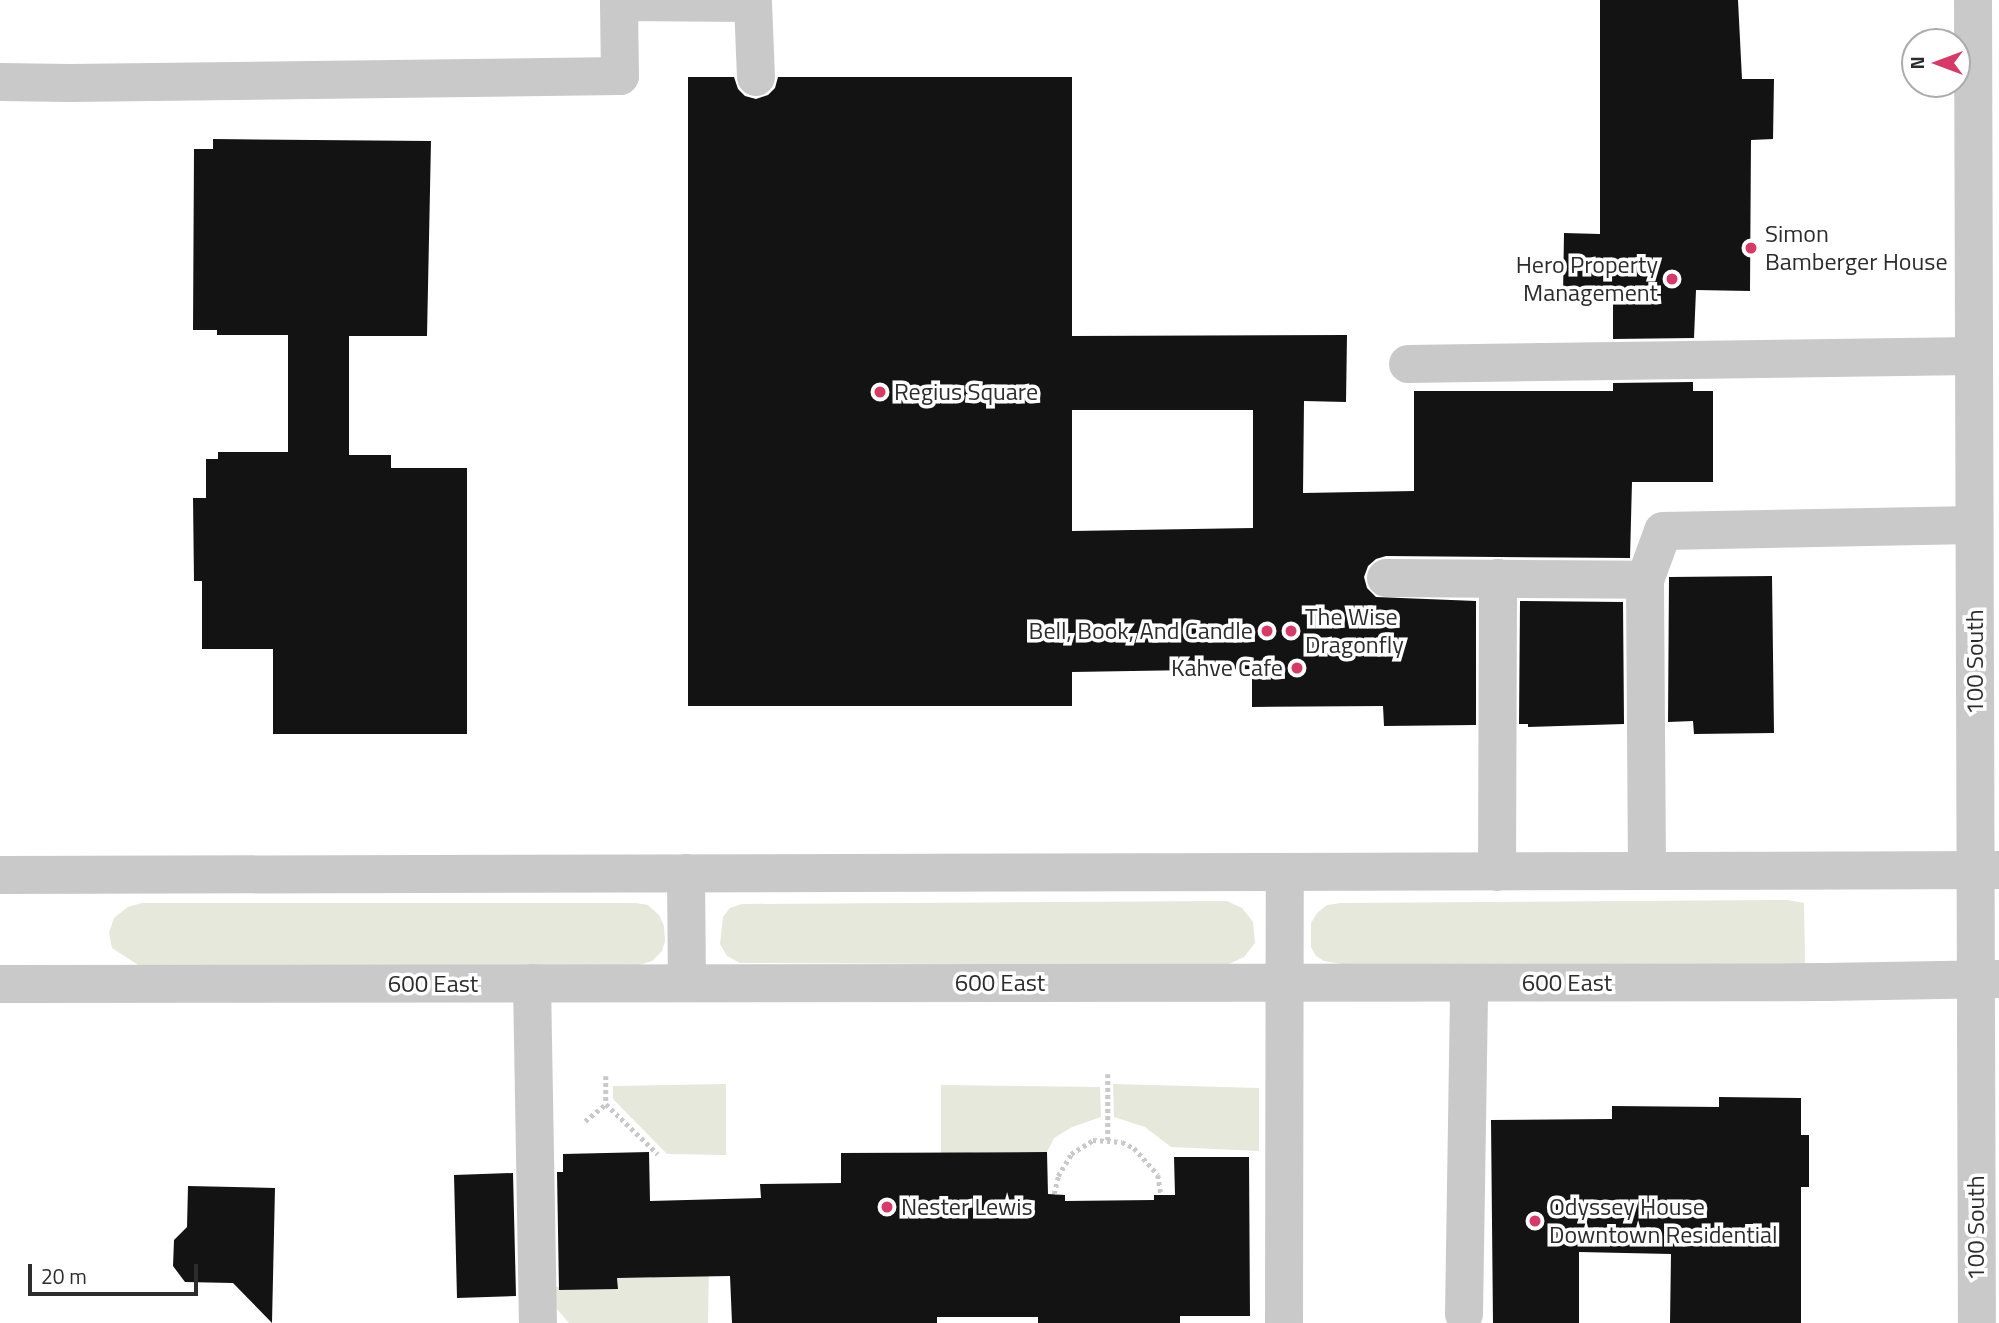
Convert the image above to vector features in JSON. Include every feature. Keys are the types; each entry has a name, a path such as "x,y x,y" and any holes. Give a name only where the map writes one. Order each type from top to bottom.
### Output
{"street":[{"name":"100 South","path":"1973,0 1986,290 1973,356 1974,525 1987,870 1987,979 1977,1323"},
{"path":"0,82 620,76 619,1 753,3 756,77"},
{"path":"1408,364 1973,356"},
{"path":"1647,871 1645,580 1662,531 1974,525"},
{"path":"1386,578 1645,580"},
{"path":"1497,872 1498,578"},
{"path":"0,875 1987,870"},
{"path":"1284,1323 1285,872"},
{"path":"686,873 687,984"},
{"name":"600 East","path":"0,984 1469,983 1987,979"},
{"path":"1464,1314 1469,983"},
{"path":"531,984 538,1323"}],"path":[{"path":"1108,1074 1108,1140"},
{"path":"606,1076 606,1104 658,1154"},
{"path":"1054,1194 1058,1176 1071,1154 1093,1140 1108,1140 1134,1148 1158,1175 1161,1195"}],"shaded area":[{"path":"1788,900 1804,903 1805,963 1341,964 1324,961 1316,956 1311,947 1311,923 1317,913 1327,905 1341,903"},
{"path":"1227,901 1242,908 1253,922 1255,943 1244,957 1227,965 740,963 727,956 720,944 723,917 730,908 742,904"},
{"path":"142,903 636,903 648,905 659,915 664,926 665,941 662,951 652,961 639,965 138,965 112,948 109,933 114,918 128,907"},
{"path":"726,1084 726,1155 667,1154 613,1099 613,1086"},
{"path":"1113,1084 1259,1088 1259,1151 1171,1147 1145,1127 1114,1117"},
{"path":"941,1085 1100,1087 1101,1117 1072,1127 1054,1138 1047,1152 974,1152 941,1160"},
{"path":"710,1203 708,1323 569,1323 555,1307 555,1287 618,1289 617,1278 652,1278 650,1205"}],"building":[{"path":"1600,0 1738,0 1742,79 1774,79 1773,139 1751,140 1750,291 1696,290 1694,338 1613,339 1613,295 1563,295 1564,233 1600,234"},
{"name":"Regius Square","path":"688,77 734,77 738,89 745,96 756,99 768,95 775,88 778,77 1072,77 1072,336 1347,335 1346,402 1304,401 1303,493 1414,491 1414,391 1613,391 1613,383 1693,382 1693,391 1713,391 1713,482 1632,482 1630,558 1386,556 1376,559 1368,566 1364,577 1367,588 1376,597 1476,601 1476,725 1384,726 1383,706 1252,707 1252,669 1072,672 1072,706 688,706","holes":["1072,410 1253,410 1253,528 1072,531"]},
{"path":"213,139 431,141 427,336 349,336 349,455 391,455 391,468 467,468 467,734 273,734 273,649 202,649 202,581 194,581 193,498 206,498 206,459 218,459 218,452 288,452 288,335 217,335 217,330 193,330 194,149 213,149"},
{"path":"1772,576 1774,733 1694,734 1693,721 1668,722 1669,577"},
{"path":"1520,601 1623,602 1624,724 1528,727 1528,724 1519,724"},
{"path":"1719,1097 1801,1098 1801,1135 1809,1135 1809,1187 1801,1187 1801,1323 1670,1323 1671,1254 1579,1252 1579,1323 1493,1323 1491,1120 1612,1119 1612,1106 1719,1107"},
{"path":"649,1152 650,1201 761,1198 760,1184 841,1183 841,1153 1047,1152 1048,1194 1065,1195 1065,1201 1154,1200 1154,1195 1175,1195 1174,1157 1249,1157 1250,1316 1180,1316 1180,1323 1038,1323 1038,1317 937,1317 937,1323 732,1323 730,1276 617,1278 618,1289 559,1290 557,1172 563,1172 563,1154"},
{"path":"513,1173 516,1296 457,1298 454,1175"},
{"path":"188,1186 275,1188 272,1323 233,1283 185,1282 173,1266 174,1240 187,1227"}],"place":[{"name":"Simon Bamberger House","path":"1751,248"},
{"name":"Hero Property Management","path":"1672,279"},
{"name":"Regius Square","path":"880,392"},
{"name":"Bell, Book, And Candle","path":"1267,631"},
{"name":"The Wise Dragonfly","path":"1291,631"},
{"name":"Kahve Cafe","path":"1297,668"},
{"name":"Nester Lewis","path":"887,1207"},
{"name":"Odyssey House Downtown Residential","path":"1535,1221"}]}
